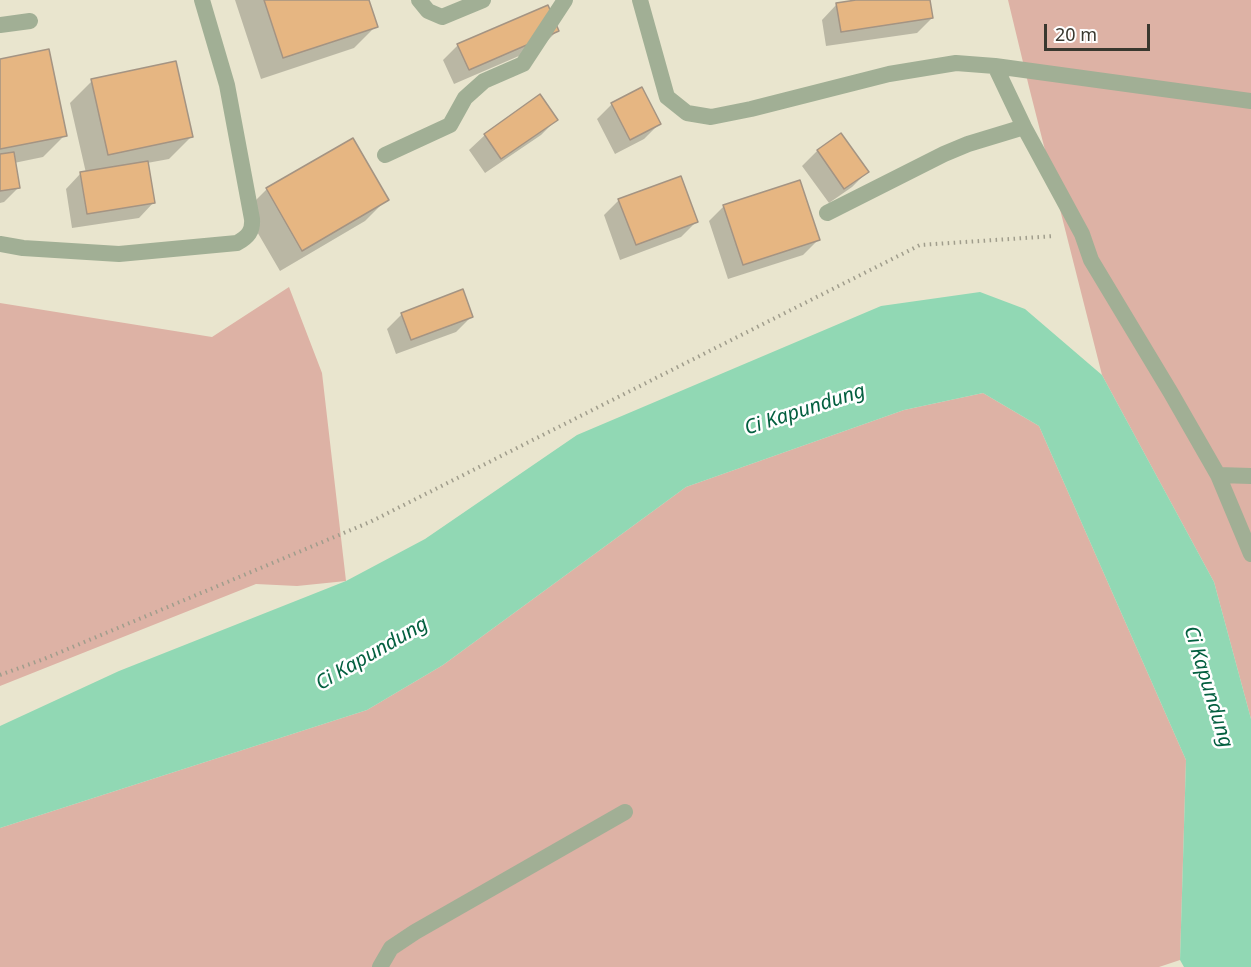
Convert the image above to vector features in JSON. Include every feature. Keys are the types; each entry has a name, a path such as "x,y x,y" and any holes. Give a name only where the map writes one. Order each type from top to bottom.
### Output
{"street":[{"path":"0,244 23,248 119,254 237,243 249,234 253,226 252,219 227,85 202,0"},
{"path":"419,0 428,11 442,17 483,0"},
{"path":"385,155 450,126 465,98 484,81 523,64 565,0"},
{"path":"640,0 668,98 687,113 711,117 890,74 956,63 995,66 1251,101"},
{"path":"0,26 30,21"},
{"path":"995,66 1024,127 1082,234 1090,260 1218,475 1251,554"},
{"path":"827,213 944,154 968,144 1024,127"},
{"path":"1218,475 1251,476"},
{"path":"380,967 391,948 415,932 625,812"}],"path":[{"path":"0,675 55,655 370,522 920,245 1082,234"}],"shaded area":[{"path":"1008,0 1251,0 1251,719 1214,582 1102,375"},
{"path":"289,287 322,373 346,581 297,586 256,584 0,686 0,303 212,337"},
{"path":"983,393 1039,426 1186,760 1180,960 1159,967 0,967 0,828 367,710 443,665 686,487 904,410"}],"water":[{"name":"Ci Kapundung","path":"980,292 1025,309 1102,375 1214,582 1251,719 1251,967 1184,967 1180,960 1186,760 1039,426 983,393 904,410 686,487 443,665 367,710 0,828 0,726 119,671 346,581 425,539 577,435 881,306"}],"building":[{"path":"264,0 369,0 378,27 283,58"},
{"path":"856,0 930,0 933,18 841,32 836,3"},
{"path":"548,5 559,31 469,70 457,44"},
{"path":"49,49 67,136 0,149 0,59"},
{"path":"176,61 193,137 108,155 91,79"},
{"path":"642,87 661,124 630,140 611,103"},
{"path":"540,94 558,120 501,159 484,134"},
{"path":"841,133 869,172 844,189 817,150"},
{"path":"353,138 389,200 302,251 266,188"},
{"path":"14,152 20,188 0,191 0,154"},
{"path":"148,161 155,203 87,214 80,172"},
{"path":"681,176 698,222 636,245 618,199"},
{"path":"800,180 820,240 743,265 723,205"},
{"path":"463,289 473,317 411,340 401,313"}]}
